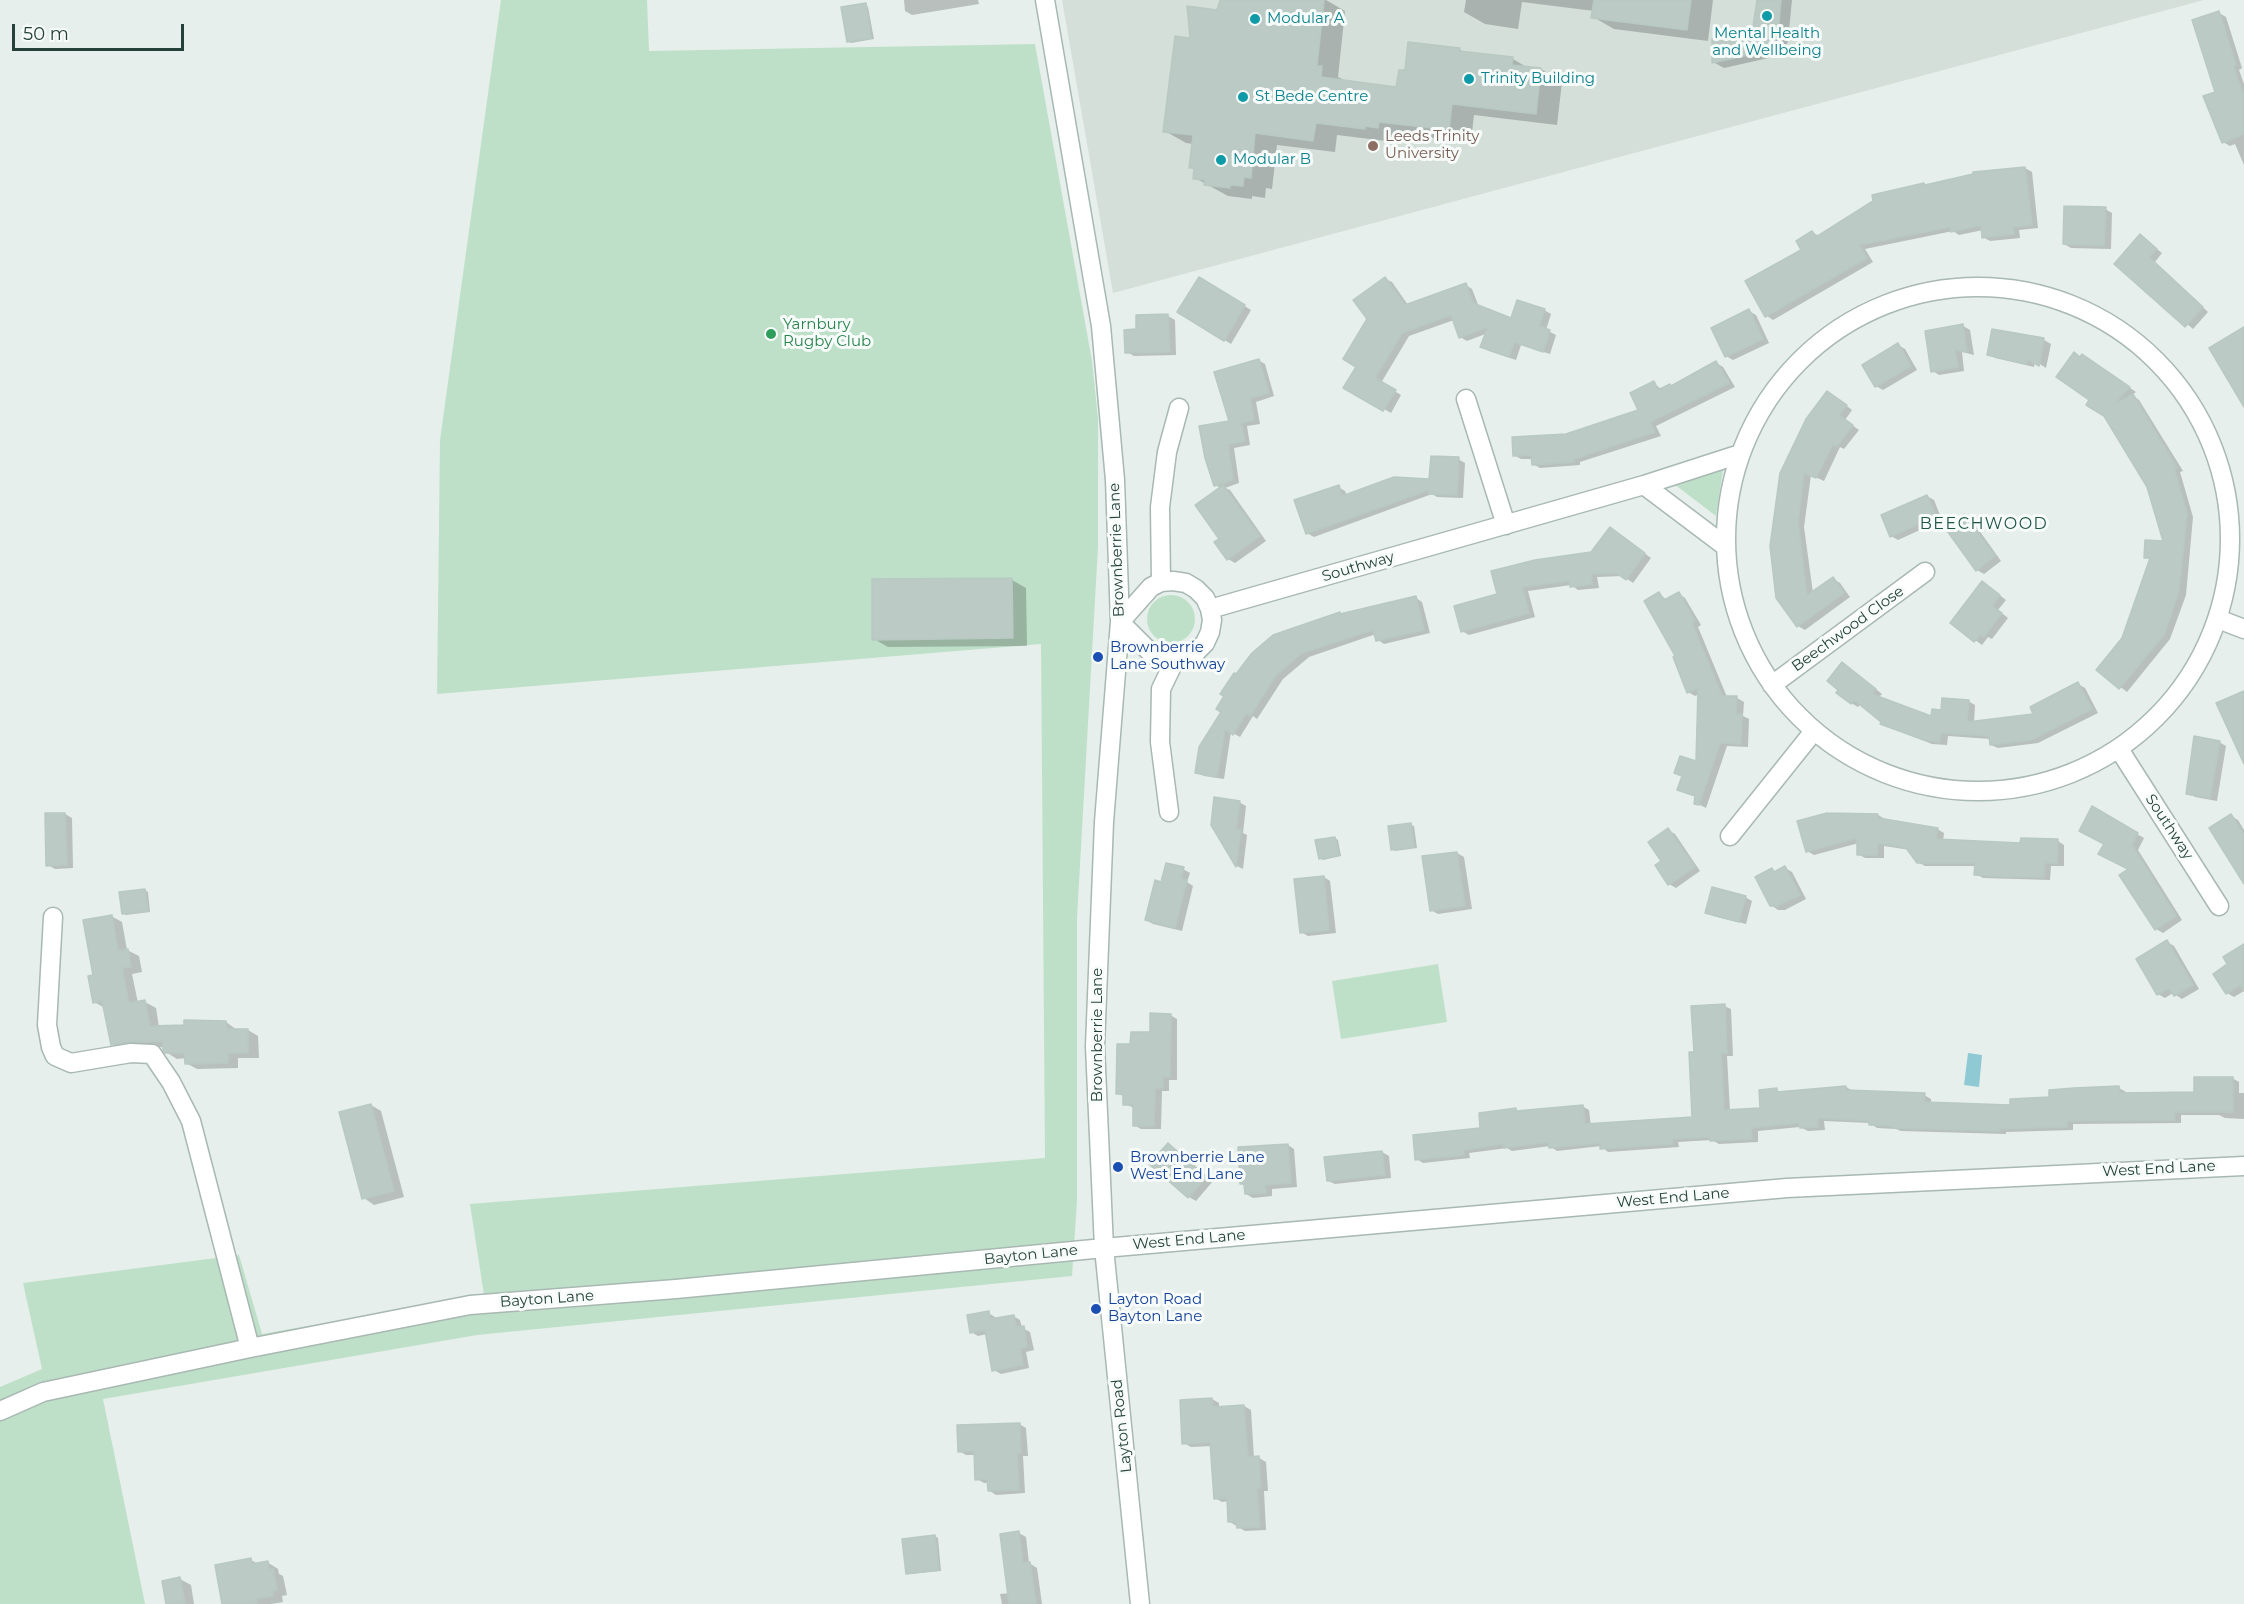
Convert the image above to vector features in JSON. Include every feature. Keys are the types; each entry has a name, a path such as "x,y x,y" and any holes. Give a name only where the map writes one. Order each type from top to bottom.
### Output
{"street":[{"name":"Brownberrie Lane","path":"1045,0 1101,326 1116,480 1120,621 1104,822 1095,1046 1104,1248"},
{"path":"1996,286 2061,299 2120,329 2169,372 2205,427 2226,489 2231,555 2218,619 2179,692 2119,749 2078,772 2027,787 1974,792 1917,785 1862,764 1814,732 1772,685 1747,642 1732,595 1725,546 1728,499 1740,454 1770,395 1814,346 1869,310 1931,290 1996,286"},
{"path":"1466,399 1506,525"},
{"path":"1161,582 1160,507 1167,452 1179,408"},
{"name":"Southway","path":"1210,609 1644,486 1740,454"},
{"path":"1644,486 1725,546"},
{"name":"Beechwood Close","path":"1772,685 1925,572"},
{"path":"1173,581 1186,583 1196,589 1205,598 1212,620 1205,643 1187,657 1175,660 1153,655 1120,621 1151,587 1161,582 1173,581"},
{"path":"2218,619 2244,629"},
{"path":"1169,812 1160,742 1161,689 1175,660"},
{"path":"1730,836 1814,732"},
{"name":"Southway","path":"2119,749 2219,906"},
{"path":"53,917 47,1025 55,1056 71,1063 131,1053 152,1054 171,1082 191,1121 250,1348"},
{"name":"West End Lane","path":"1104,1248 1787,1188 2244,1166"},
{"name":"Bayton Lane","path":"0,1411 43,1392 470,1305 676,1289 1104,1248"},
{"name":"Layton Road","path":"1104,1248 1140,1604"}],"shaded area":[{"name":"Leeds Trinity University","path":"1062,0 2204,0 1113,293"}],"green space":[{"name":"Yarnbury Rugby Club","path":"501,0 647,0 649,51 1035,44 1092,361 1098,419 1098,547 1077,918 1077,1201 1072,1276 477,1335 103,1399 145,1604 0,1604 0,1387 42,1369 23,1283 239,1255 262,1334 484,1295 470,1204 1045,1158 1041,644 437,694 440,440"},
{"path":"1723,470 1716,516 1674,484"},
{"path":"1166,595 1176,595 1191,605 1195,619 1191,633 1185,639 1176,643 1166,643 1151,633 1147,624 1147,614 1157,599"},
{"path":"1438,964 1447,1022 1341,1039 1332,981"}],"water":[{"path":"1968,1053 1982,1055 1979,1087 1964,1085"}],"building":[{"path":"1220,0 1324,0 1317,66 1322,66 1321,77 1396,87 1399,70 1405,70 1408,42 1513,57 1512,65 1541,68 1536,114 1452,104 1449,130 1379,122 1378,128 1365,126 1365,129 1316,123 1313,141 1255,133 1251,178 1244,177 1243,186 1230,185 1230,188 1204,185 1205,180 1193,179 1194,168 1189,168 1193,135 1163,132 1175,36 1190,38 1187,6 1217,10"},
{"path":"1594,0 1691,0 1687,30 1591,18"},
{"name":"Mental Health and Wellbeing","path":"1757,0 1781,0 1778,34 1771,50 1712,63 1712,39 1752,33"},
{"path":"866,3 871,38 847,42 841,7"},
{"path":"2219,11 2236,65 2233,66 2244,96 2244,134 2222,143 2203,96 2215,92 2192,20"},
{"path":"2025,167 2032,225 2013,227 2014,234 1982,238 1981,225 1951,232 1950,227 1859,245 1867,258 1765,317 1745,281 1801,250 1796,241 1812,231 1816,237 1873,201 1872,195 1924,183 1925,185 1973,174 1973,172"},
{"path":"2064,206 2106,207 2104,246 2063,244"},
{"path":"2140,234 2157,249 2149,257 2203,307 2185,327 2114,264"},
{"path":"1199,277 1245,305 1224,341 1177,312"},
{"path":"1385,277 1405,305 1466,283 1473,303 1511,318 1517,300 1545,309 1539,326 1550,330 1543,352 1514,342 1509,357 1480,347 1488,327 1459,338 1451,315 1402,333 1375,378 1396,390 1383,411 1343,388 1356,367 1343,359 1367,319 1353,300"},
{"path":"1749,309 1763,339 1725,357 1711,328"},
{"path":"1168,314 1170,352 1125,353 1124,330 1136,329 1136,315"},
{"path":"1963,324 1967,352 1955,350 1958,367 1931,372 1925,331"},
{"path":"2244,327 2244,407 2209,348"},
{"path":"1992,329 2044,338 2039,366 2028,359 2027,364 1987,355"},
{"path":"1898,343 1911,366 1875,387 1862,365"},
{"path":"2074,352 2080,357 2082,354 2130,387 2112,406 2133,394 2177,468 2174,468 2187,513 2179,591 2164,635 2119,689 2096,670 2122,638 2150,558 2144,558 2145,540 2163,541 2147,487 2104,416 2086,405 2089,400 2056,377"},
{"path":"1259,359 1269,393 1250,398 1254,420 1241,423 1245,441 1228,444 1233,480 1214,486 1205,458 1199,426 1229,421 1214,372"},
{"path":"1716,361 1729,383 1650,422 1655,432 1574,459 1574,462 1532,465 1531,455 1513,456 1512,437 1566,434 1638,410 1630,393 1654,381 1658,390 1670,384 1671,386"},
{"path":"1827,391 1847,405 1839,415 1853,425 1837,446 1833,444 1816,478 1804,473 1798,522 1807,595 1833,577 1844,593 1797,627 1776,598 1770,546 1780,473 1806,419"},
{"path":"1431,456 1459,457 1457,495 1429,494 1429,490 1306,534 1294,500 1339,485 1342,496 1394,477 1429,479"},
{"path":"1223,485 1260,536 1227,560 1214,542 1219,539 1195,505"},
{"path":"1927,495 1936,516 1890,537 1881,515"},
{"path":"1964,514 1995,556 1976,571 1945,528"},
{"path":"1610,527 1645,553 1626,580 1616,573 1591,574 1592,584 1570,587 1569,581 1522,587 1529,613 1461,632 1454,606 1497,594 1491,571 1535,560 1591,552"},
{"path":"1012,578 1013,638 872,640 872,579"},
{"path":"1982,581 2000,595 1992,606 2002,613 1984,637 1981,634 1974,642 1950,623"},
{"path":"1659,592 1664,600 1679,592 1695,621 1692,623 1722,696 1737,696 1736,714 1742,714 1741,744 1720,743 1699,805 1694,804 1695,796 1677,790 1682,776 1674,773 1680,756 1696,761 1698,688 1687,693 1673,657 1675,656 1644,601"},
{"path":"1416,596 1424,630 1376,641 1373,630 1302,653 1276,675 1250,716 1246,713 1233,735 1225,729 1217,777 1195,773 1199,747 1221,712 1216,709 1224,696 1220,694 1234,673 1236,674 1252,653 1273,635 1340,612 1340,614"},
{"path":"1842,662 1876,689 1872,694 1931,716 1932,709 1941,710 1942,698 1969,700 1967,722 2033,714 2030,707 2078,682 2092,709 2031,740 1990,745 1989,736 1941,733 1940,742 1924,740 1880,724 1881,722 1854,700 1851,704 1836,693 1838,690 1827,681"},
{"path":"2244,691 2244,764 2216,703"},
{"path":"2194,736 2220,741 2210,798 2186,794"},
{"path":"1214,797 1240,801 1236,829 1241,830 1236,867 1211,825"},
{"path":"2092,806 2138,833 2132,845 2176,916 2155,930 2119,875 2128,869 2098,854 2104,844 2079,831"},
{"path":"45,813 65,813 67,865 46,866"},
{"path":"1827,813 1878,814 1878,818 1938,828 1936,839 2020,843 2021,838 2058,839 2057,863 2045,863 2044,877 1974,875 1975,863 1917,863 1906,848 1878,843 1877,855 1857,855 1857,838 1806,852 1797,821"},
{"path":"2231,814 2244,835 2244,884 2209,828"},
{"path":"1411,823 1414,847 1391,850 1388,826"},
{"path":"1668,828 1695,867 1668,885 1655,865 1661,861 1648,842"},
{"path":"1335,837 1339,855 1319,859 1315,840"},
{"path":"1457,852 1465,906 1430,911 1422,856"},
{"path":"1166,863 1184,867 1181,879 1187,880 1175,928 1145,920 1155,880 1161,882"},
{"path":"1785,866 1800,895 1777,906 1770,906 1755,877 1772,868 1774,872"},
{"path":"1324,876 1329,930 1300,933 1294,879"},
{"path":"1712,887 1746,896 1739,922 1705,913"},
{"path":"145,889 148,911 122,914 119,892"},
{"path":"112,915 118,951 128,949 131,967 122,968 129,1003 145,1000 150,1026 184,1025 184,1020 226,1021 227,1029 248,1029 248,1053 228,1053 228,1063 185,1064 184,1053 165,1053 163,1041 111,1045 102,1001 93,1003 88,976 93,975 83,920"},
{"path":"2167,940 2193,985 2174,996 2169,988 2157,995 2136,959"},
{"path":"2244,944 2244,991 2240,985 2226,994 2213,974 2227,964 2223,957"},
{"path":"1725,1004 1727,1053 1721,1053 1724,1110 1760,1108 1759,1090 1777,1088 1777,1092 1846,1086 1846,1090 1925,1093 1924,1102 2010,1105 2010,1099 2049,1097 2049,1090 2074,1088 2119,1086 2120,1093 2194,1092 2194,1077 2233,1077 2233,1112 2174,1112 2175,1120 2067,1121 2067,1127 2000,1129 2000,1131 1893,1128 1893,1126 1869,1125 1869,1121 1818,1118 1818,1127 1800,1128 1799,1123 1751,1128 1752,1139 1710,1141 1710,1137 1672,1139 1673,1144 1600,1149 1600,1143 1549,1148 1548,1142 1504,1148 1503,1144 1463,1150 1464,1155 1415,1160 1413,1135 1480,1128 1479,1113 1516,1108 1516,1111 1583,1105 1585,1124 1692,1117 1689,1052 1694,1052 1691,1006"},
{"path":"1150,1013 1171,1014 1170,1077 1163,1077 1163,1088 1155,1088 1154,1126 1133,1126 1133,1105 1123,1105 1123,1094 1116,1094 1117,1044 1130,1044 1131,1032 1150,1032"},
{"path":"371,1104 394,1191 362,1199 339,1112"},
{"path":"1168,1143 1207,1177 1188,1198 1149,1164"},
{"path":"1288,1144 1291,1183 1265,1185 1266,1193 1245,1194 1244,1184 1240,1184 1238,1147"},
{"path":"1382,1151 1385,1175 1327,1181 1324,1157"},
{"path":"989,1311 990,1319 1014,1315 1016,1327 1024,1326 1027,1347 1020,1348 1023,1365 992,1371 985,1330 970,1333 967,1315"},
{"path":"1212,1398 1213,1407 1244,1405 1248,1457 1259,1456 1261,1488 1257,1488 1260,1527 1237,1528 1236,1522 1228,1522 1227,1498 1214,1499 1210,1442 1182,1444 1180,1400"},
{"path":"1020,1423 1021,1453 1017,1453 1019,1490 988,1491 987,1479 975,1480 974,1451 958,1452 957,1425"},
{"path":"1019,1531 1023,1563 1030,1562 1036,1604 1009,1604 1000,1534"},
{"path":"935,1535 939,1570 906,1574 902,1539"},
{"path":"251,1558 252,1564 268,1561 269,1569 273,1569 277,1590 272,1591 273,1596 256,1599 257,1604 222,1604 215,1565"},
{"path":"180,1577 185,1604 166,1604 162,1581"}],"place":[{"name":"Mental Health and Wellbeing","path":"1767,16"},
{"name":"Modular A","path":"1255,19"},
{"name":"Trinity Building","path":"1469,79"},
{"name":"St Bede Centre","path":"1243,97"},
{"name":"Leeds Trinity University","path":"1373,146"},
{"name":"Modular B","path":"1221,160"},
{"name":"Yarnbury Rugby Club","path":"771,334"},
{"name":"Brownberrie Lane Southway","path":"1098,657"},
{"name":"Brownberrie Lane West End Lane","path":"1118,1167"},
{"name":"Layton Road Bayton Lane","path":"1096,1309"}],"district":[{"name":"BEECHWOOD","path":"1984,524"}]}
